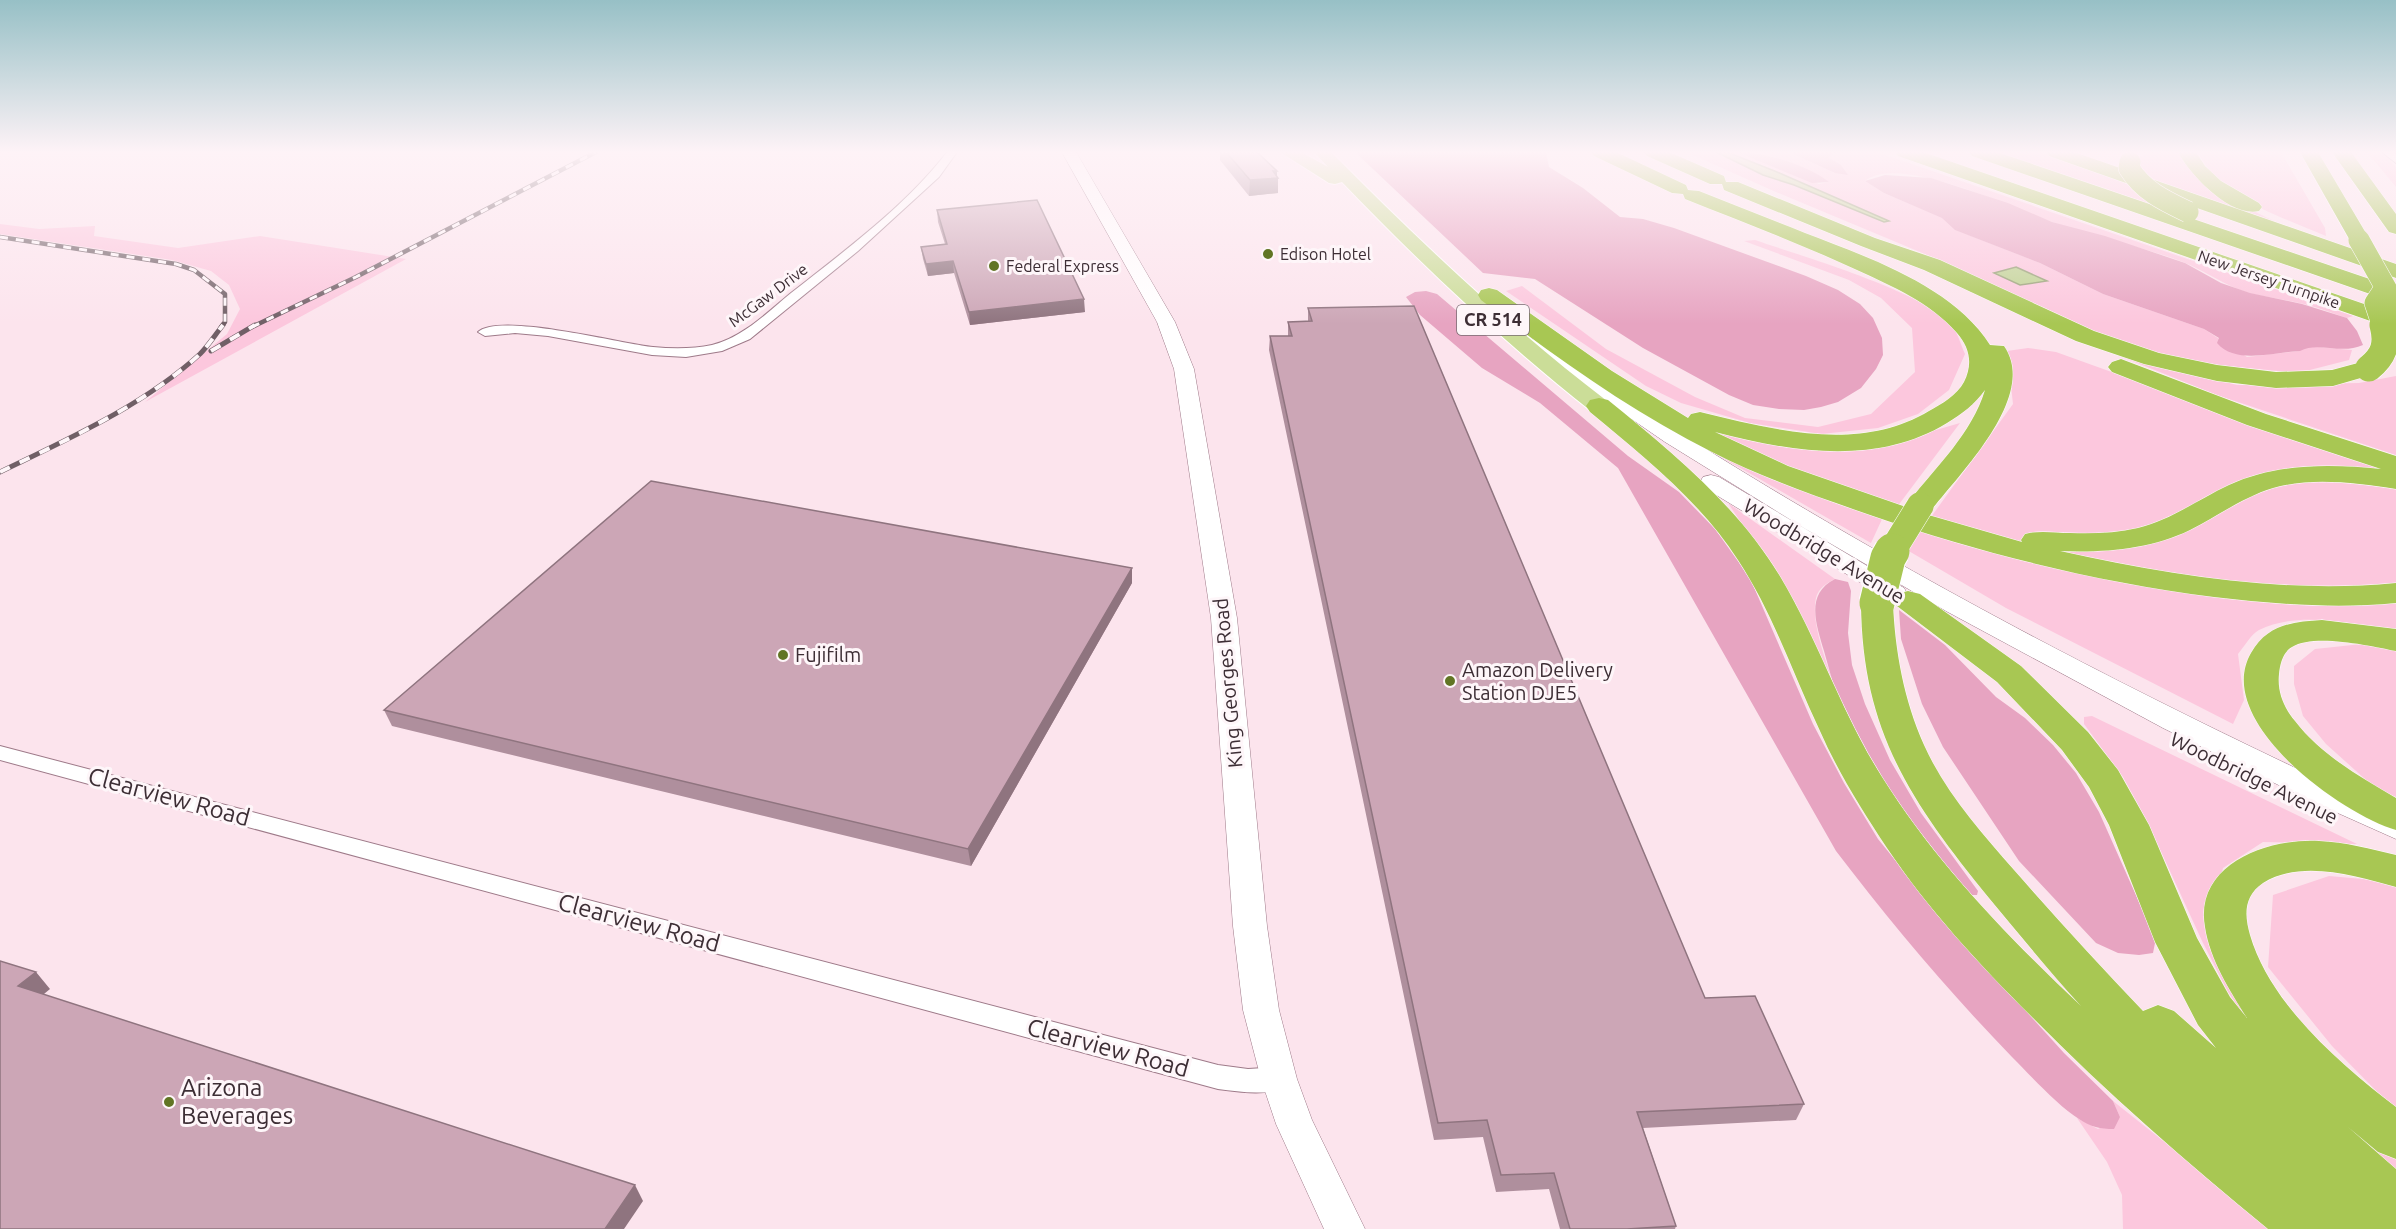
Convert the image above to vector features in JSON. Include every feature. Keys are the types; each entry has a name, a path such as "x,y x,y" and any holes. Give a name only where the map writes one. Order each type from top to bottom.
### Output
{"highway":[{"path":"1729,209 1923,285 1966,314 1983,331 1994,348 1999,365 2000,386 1994,405 1983,424 1920,506 1888,558 1892,602 1877,633 1892,710 1914,764 1946,819 2055,948 2122,1020 2211,1108 2343,1229"},
{"path":"1788,209 1932,265 2085,336 2122,350 2217,373 2276,380 2333,378 2369,368 2378,362 2387,346 2387,338 2375,303 2394,289"},
{"name":"New Jersey Turnpike","path":"2069,209 2396,323"},
{"path":"2096,209 2152,229 2204,243"},
{"name":"New Jersey Turnpike","path":"2110,209 2204,243 2394,289"},
{"name":"New Jersey Turnpike","path":"2152,209 2394,289"},
{"path":"2181,209 2394,289"},
{"path":"2197,209 2394,289"},
{"path":"2258,209 2394,289"},
{"path":"2343,209 2359,240 2394,289"},
{"path":"2390,212 2396,228"},
{"path":"1868,242 2075,346 2166,387 2262,423 2396,465"},
{"path":"1584,362 1665,407 1692,418 1764,436 1814,442 1863,441 1906,433 1938,419 1971,393 1980,378 1983,360 1977,343 1951,314 1920,294 1833,251"},
{"path":"1489,295 1584,362 1668,417 1725,448 1792,477 1951,533 2052,560 2151,579 2297,595 2336,597 2396,593"},
{"path":"1599,406 1675,469 1726,523 1751,556 1772,590 1838,732 1867,786 1905,843 1954,904 2009,965 2146,1096 2309,1229"},
{"path":"1873,506 2002,536 2049,541 2109,541 2156,532 2176,525 2240,490 2273,480 2334,475 2396,480"},
{"path":"1892,602 2009,674 2043,705 2075,741 2104,780 2129,825 2177,942 2214,1011 2268,1080 2346,1160 2396,1201"},
{"path":"2396,640 2337,631 2282,638 2268,652 2261,670 2262,692 2272,716 2294,743 2324,769 2368,801 2396,816"},
{"path":"1881,662 1901,714 1930,767 1966,817 2011,872 2137,1006 2230,1093 2322,1171 2396,1228"},
{"path":"2396,871 2361,862 2318,856 2281,858 2254,868 2233,884 2224,907 2229,938 2245,975 2270,1015 2306,1058 2356,1105 2396,1136"}],"main road":[{"name":"King Georges Road","path":"1102,209 1166,322 1180,354 1188,387 1224,618 1254,966 1265,1032 1279,1079 1306,1149 1344,1229"},
{"path":"1373,209 1394,226"},
{"name":"Woodbridge Avenue","path":"1378,209 1521,346 1599,406 1892,602 2396,846"},
{"name":"Woodbridge Avenue","path":"1400,209 1541,343 1619,401 1719,466 1850,545 2091,680 2396,828"}],"street":[{"name":"McGaw Drive","path":"485,332 517,329 674,352 702,351 729,343 744,336 849,253 897,209"},
{"name":"Clearview Road","path":"0,753 1218,1077 1248,1081 1279,1079"}],"shaded area":[{"path":"1416,209 1610,209 1620,217 1643,219 1674,228 1838,290 1860,304 1873,318 1882,338 1883,355 1876,369 1861,388 1838,402 1804,410 1753,405 1729,395 1643,348 1535,279 1483,273"},
{"path":"1818,209 1923,209 1943,218 1956,230 2040,263 2103,294 2204,329 2247,357 2299,351 2307,346 2352,350 2349,360 2298,373 2218,365 2156,353 2093,331 1944,262"},
{"path":"1853,209 1862,209 1889,221 1884,222"},
{"path":"1922,209 2023,209 2052,222 2105,236 2185,263 2221,283 2250,293 2302,304 2347,318 2357,331 2363,345 2346,349 2314,347 2300,351 2256,356 2234,354 2217,343 2219,338 2204,329 2103,294 2040,263 1955,230 1942,218"},
{"path":"2019,209 2043,209 2353,316 2347,318 2305,304 2249,293 2183,262 2052,222"},
{"path":"2163,209 2173,209 2223,230"},
{"path":"2232,209 2250,209 2288,228"},
{"path":"2265,209 2314,209 2325,228 2326,236"},
{"path":"0,224 39,229 95,226 94,236 178,248 260,236 406,259 145,402 227,334 240,309 229,285 211,271 172,260 0,234"},
{"path":"1755,240 1888,287 1915,299 1936,312 1951,324 1965,354 1949,390 1918,414 1878,428 1821,434 1750,423 1681,403 1646,386 1506,291 1522,286 1606,349 1695,397 1745,418 1818,427 1871,414 1915,372 1912,328 1881,298 1849,280 1744,241"},
{"path":"2016,267 2047,281 2020,285 1994,273"},
{"path":"1426,291 1437,294 1628,456 1679,492 1715,529 1750,578 1813,724 1844,783 1878,839 1943,919 1995,977 2064,1053 2113,1101 2120,1117 2114,1129 2088,1124 2053,1098 1966,1008 1899,931 1836,851 1618,468 1540,403 1482,368 1420,315 1406,297 1415,292"},
{"path":"2028,348 2056,352 2370,465 2396,478 2396,631 2327,620 2291,621 2259,630 2238,654 2244,700 2233,724 2006,608 1907,550 2013,404 2007,351"},
{"path":"2115,354 2237,385 2359,383 2396,376 2396,455 2217,395"},
{"path":"1960,423 1897,507 1803,474 1695,426 1881,446"},
{"path":"1709,450 1883,517 1871,543"},
{"path":"1728,503 1835,579 1819,591 1815,609 1821,646 1837,694 1770,566"},
{"path":"1835,579 1848,582 1851,591 1848,633 1852,665 1865,704 1890,760 1921,813 1978,891 1977,895 1971,895 1896,801 1849,723 1835,690 1815,610 1820,593"},
{"path":"1899,610 1945,645 1996,697 2025,718 2053,745 2076,773 2099,812 2147,920 2155,943 2153,953 2139,955 2118,953 2096,943 2019,861 1943,747 1922,704 1901,639"},
{"path":"2362,644 2396,648 2396,797 2375,788 2326,744 2303,716 2294,684 2294,666 2315,649"},
{"path":"2092,716 2357,844 2263,842 2223,868 2212,912 2396,1148 2396,1172 2302,1093 2265,1046 2228,992 2146,819 2123,777 2084,724 2084,717"},
{"path":"2329,876 2396,882 2396,1111 2332,1046 2268,967 2273,895"},
{"path":"2113,1101 2274,1229 2123,1229 2122,1195 2107,1162 2077,1118 2098,1129 2120,1117"}],"building":[{"name":"Federal Express","path":"1041,209 1084,299 969,312 953,261 926,264 921,247 947,244 937,210"},
{"name":"Amazon Delivery Station DJE5","path":"1414,306 1705,998 1755,996 1804,1104 1637,1112 1676,1226 1570,1229 1554,1173 1501,1175 1487,1120 1438,1123 1270,336 1292,336 1288,322 1312,321 1308,308"},
{"name":"Fujifilm","path":"651,481 1132,568 968,849 384,710"},
{"name":"Arizona Beverages","path":"0,961 36,972 18,986 635,1185 605,1229 0,1229"}],"railway":[{"path":"252,327 356,277 486,209"},
{"path":"0,237 176,264 194,270 225,294 225,322 221,327"},
{"path":"0,472 104,420 154,390 200,354 223,325"},
{"path":"211,351 255,325"}],"place":[{"name":"Edison Hotel","path":"1268,254"},
{"name":"Federal Express","path":"994,266"},
{"name":"Fujifilm","path":"783,655"},
{"name":"Amazon Delivery Station DJE5","path":"1450,681"},
{"name":"Arizona Beverages","path":"169,1102"}]}
